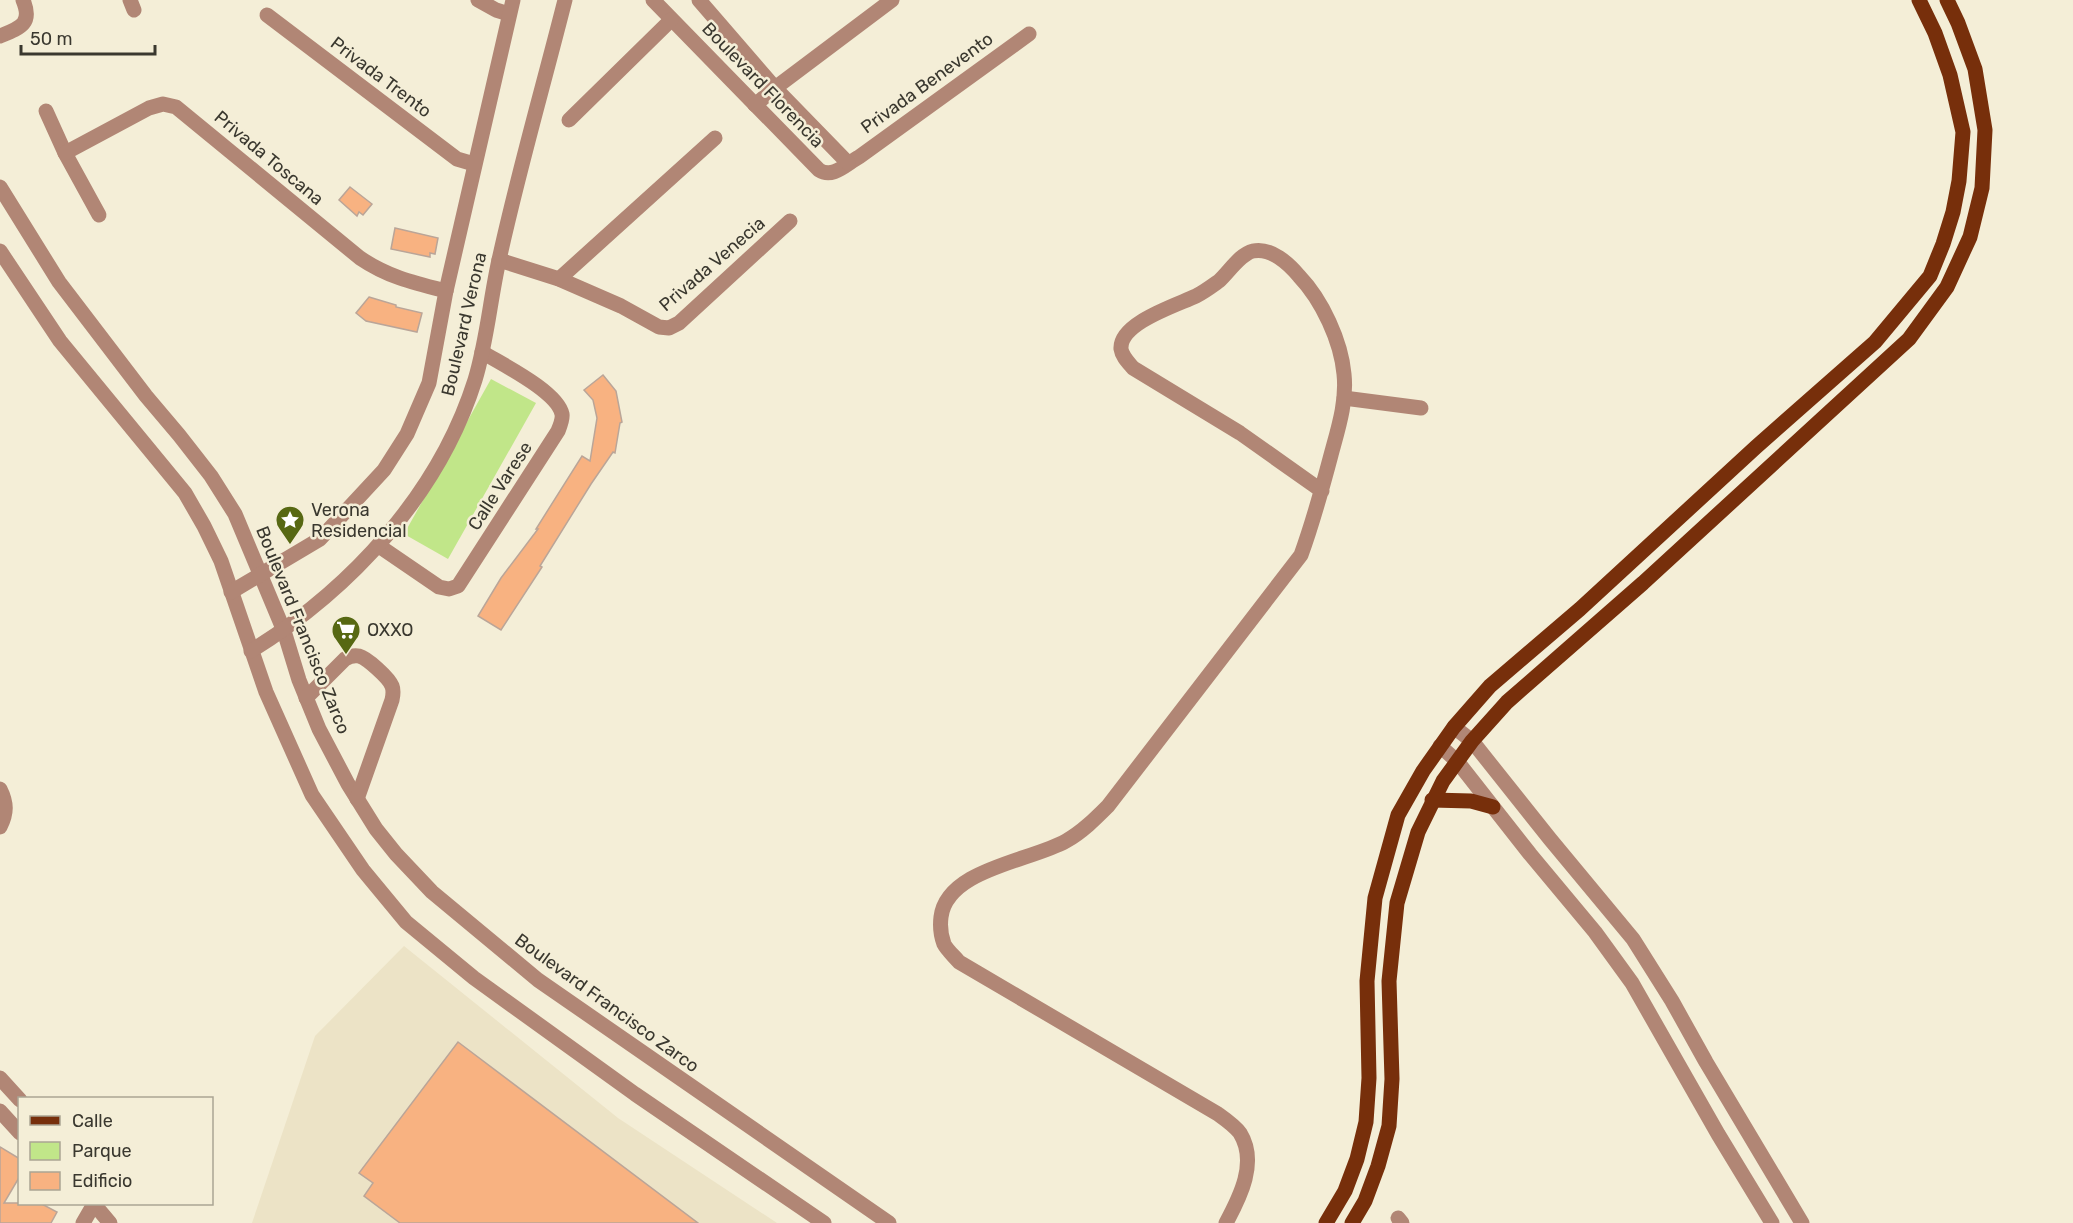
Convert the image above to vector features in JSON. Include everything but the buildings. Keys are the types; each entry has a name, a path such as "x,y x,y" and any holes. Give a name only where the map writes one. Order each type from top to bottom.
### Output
{"main road":[{"path":"1326,1223 1345,1191 1357,1159 1366,1122 1369,1078 1367,981 1375,898 1398,815 1423,771 1454,727 1490,686 1580,609 1875,342 1930,276 1950,223 1959,181 1963,132 1950,75 1935,33 1919,0"},
{"path":"1352,1223 1365,1201 1389,1126 1392,1079 1389,981 1397,903 1411,853 1432,800 1472,741 1507,702 1547,665 1595,627 1909,339 1947,287 1970,237 1982,188 1986,130 1975,69 1947,0"},
{"path":"1787,420 1801,436"},
{"path":"1432,800 1471,801 1493,807"}],"street":[{"path":"0,36 20,27 24,22 27,15 23,0"},
{"path":"478,0 496,10 511,7"},
{"name":"Boulevard Verona","path":"251,651 284,631 344,582 380,546 426,481 462,418 482,352 499,260 565,0"},
{"name":"Boulevard Florencia","path":"653,0 819,170 832,173 848,163 775,88 699,0"},
{"path":"755,105 892,0"},
{"name":"Boulevard Verona","path":"231,592 320,539 384,471 406,434 429,383 446,291 511,7"},
{"name":"Privada Trento","path":"267,15 457,159 474,164"},
{"path":"568,120 671,20"},
{"name":"Privada Benevento","path":"848,163 1029,34"},
{"name":"Privada Toscana","path":"65,153 149,108 163,104 176,107 369,264 389,276 446,291"},
{"path":"46,111 65,153 99,215"},
{"path":"559,279 715,138"},
{"name":"Boulevard Francisco Zarco","path":"0,187 59,282 211,476 235,514 284,631 306,698 320,729 357,799 376,829 396,854 432,892 538,980 889,1223"},
{"name":"Privada Venecia","path":"499,260 559,279 621,306 659,327 669,328 688,315 790,221"},
{"path":"1226,1223 1240,1196 1248,1159 1240,1132 1218,1114 959,962 944,944 940,924 942,905 958,888 985,872 1065,841 1087,826 1108,806 1301,555 1322,491 1340,421 1344,398 1344,373 1333,332 1312,289 1288,264 1265,251 1255,250 1247,254 1218,282 1197,295 1137,324 1123,339 1121,348 1124,358 1133,368 1231,427 1322,491"},
{"path":"0,251 60,341 185,493 217,553 266,692 312,795 363,870 406,922 474,978 635,1094 824,1223"},
{"name":"Calle Varese","path":"380,546 439,587 449,589 458,586 558,431 563,416 558,404 548,394 482,352"},
{"path":"1344,398 1421,408"},
{"path":"306,698 345,659 351,656 359,656 367,660 390,681 394,693 357,799"},
{"path":"1454,727 1472,741 1633,939 1672,1001 1802,1223"},
{"path":"1440,746 1457,761 1595,932 1632,982 1718,1134 1772,1223"},
{"path":"0,789 6,802 5,817 0,826"},
{"path":"0,1078 18,1098"},
{"path":"0,1111 18,1131"},
{"path":"83,1223 93,1205"},
{"path":"95,1205 110,1223"}],"shaded area":[{"path":"404,946 618,1118 777,1223 252,1223 315,1036"}],"green space":[{"path":"491,379 536,403 448,559 404,534"}],"place":[{"name":"Verona Residencial","path":"290,546"},
{"name":"OXXO","path":"346,656"}]}
